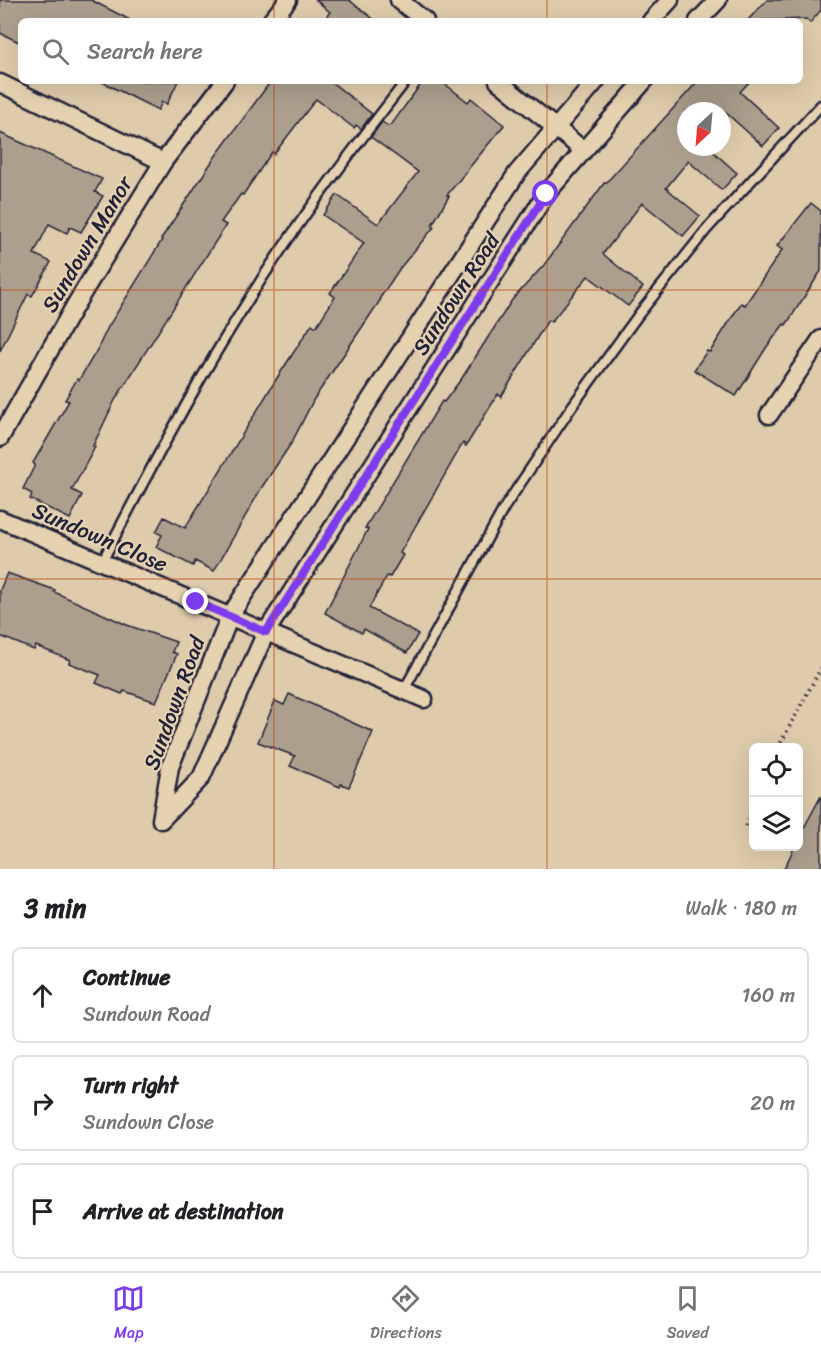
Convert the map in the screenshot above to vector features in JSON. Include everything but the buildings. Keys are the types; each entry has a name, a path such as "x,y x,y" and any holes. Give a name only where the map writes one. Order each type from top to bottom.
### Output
{"street":[{"path":"273,18 288,0"},
{"path":"399,0 421,18"},
{"path":"654,18 670,0"},
{"path":"701,18 718,0"},
{"path":"0,82 164,162"},
{"name":"Sundown Manor","path":"0,438 77,302 164,162 223,84"},
{"path":"502,84 583,150"},
{"name":"Sundown Road","path":"593,84 517,173 230,616 170,767 161,820 201,778 266,632 546,194 641,84"},
{"path":"770,415 821,339"},
{"name":"Sundown Close","path":"0,519 424,699"}],"lane":[{"path":"102,562 164,441 240,313 302,221 403,84"},
{"path":"404,690 504,508 573,405 639,314 707,229 821,105"}],"path":[{"path":"780,743 821,668"},
{"path":"746,826 749,816"}],"route":[{"path":"196,602 266,632 546,194"}]}
